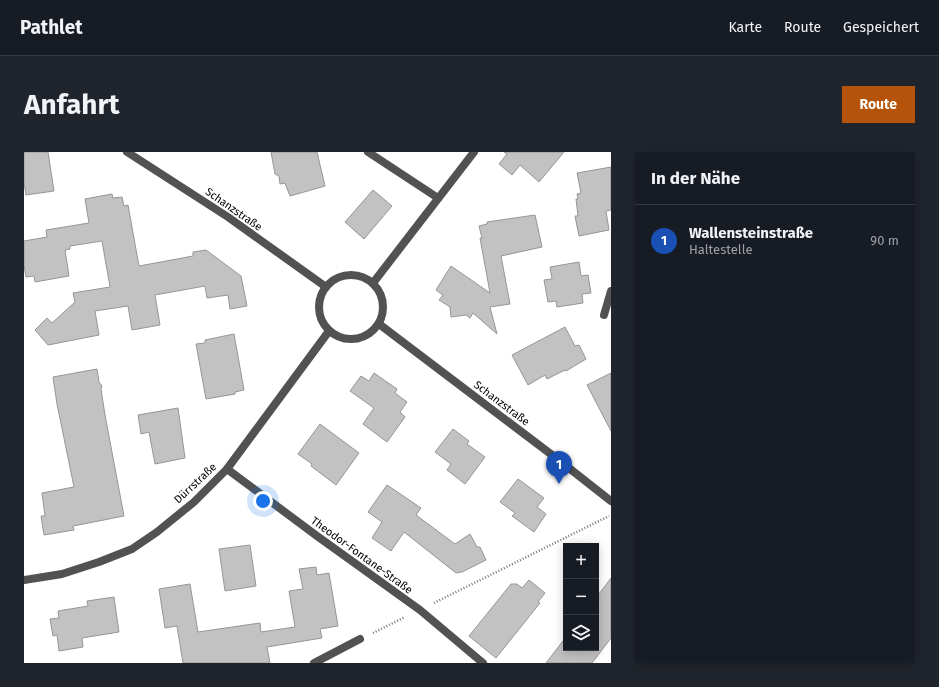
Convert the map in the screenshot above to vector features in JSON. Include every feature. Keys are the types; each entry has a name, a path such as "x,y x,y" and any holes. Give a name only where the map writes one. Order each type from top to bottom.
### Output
{"street":[{"name":"Schanzstraße","path":"127,152 228,217 326,287"},
{"path":"368,152 438,198"},
{"path":"373,283 474,152"},
{"path":"348,275 361,276 373,283 380,292 383,302 383,313 379,324 372,332 362,338 350,340 339,337 329,331 321,318 319,302 326,287 336,279 348,275"},
{"path":"604,315 611,291"},
{"name":"Schanzstraße","path":"379,324 611,501"},
{"name":"Dürrstraße","path":"24,580 62,574 132,549 157,532 194,502 227,469 329,331"},
{"name":"Theodor-Fontane-Straße","path":"227,469 305,528 420,610 482,663"},
{"path":"314,663 360,639"}],"path":[{"path":"360,639 611,515"}],"building":[{"path":"24,152 48,152 54,191 26,195 24,183"},
{"path":"271,152 317,152 325,186 290,196 285,183 280,184 279,176 275,174"},
{"path":"504,152 564,152 539,182 520,165 512,175 499,164 507,154"},
{"path":"611,167 611,210 606,211 609,230 579,236 575,216 578,216 576,199 578,199 577,194 581,193 577,173"},
{"path":"373,190 392,206 364,239 345,222"},
{"path":"112,194 113,198 122,197 124,206 128,205 139,266 193,256 193,252 206,250 241,276 247,306 230,309 228,295 207,298 205,286 155,295 160,325 132,330 128,306 95,311 99,335 48,345 35,330 47,318 52,323 75,302 73,293 110,287 102,241 70,246 70,249 65,250 69,276 35,282 34,276 26,277 24,266 24,241 47,237 46,230 89,223 85,199"},
{"path":"535,215 542,247 501,256 510,304 490,307 497,334 473,313 470,318 466,315 451,317 450,307 439,300 443,295 436,290 451,266 490,293 479,226 487,224 487,222"},
{"path":"579,262 581,276 588,275 591,293 582,294 583,303 557,307 556,301 548,302 544,280 552,279 550,267"},
{"path":"565,327 575,346 579,345 586,359 566,371 565,370 547,379 545,375 528,385 512,355"},
{"path":"234,334 244,390 235,392 235,394 206,399 196,344 205,343 205,340"},
{"path":"97,369 99,382 102,386 101,389 105,415 124,516 73,526 74,530 44,535 41,516 45,516 42,493 74,487 53,377"},
{"path":"374,373 397,389 395,393 407,402 400,412 405,417 387,442 363,424 374,408 350,391 361,376 369,381"},
{"path":"611,373 611,431 587,385"},
{"path":"178,408 185,458 155,464 149,432 141,434 138,415"},
{"path":"320,424 359,453 336,485 298,454"},
{"path":"453,429 469,441 467,444 485,457 465,484 447,470 451,464 435,452"},
{"path":"518,479 544,498 537,507 546,514 534,532 512,516 515,513 500,502"},
{"path":"387,485 421,508 416,515 455,544 470,534 477,547 480,547 486,560 462,572 456,573 404,532 391,551 372,538 382,522 368,512"},
{"path":"250,545 256,586 225,591 219,549"},
{"path":"316,567 317,575 329,573 338,626 320,629 322,638 267,647 270,663 183,663 177,626 165,628 159,589 190,584 198,632 260,623 261,632 295,627 289,591 303,589 299,569"},
{"path":"611,578 611,638 592,663 546,663 563,641 563,651 599,651 599,594"},
{"path":"529,580 545,593 538,602 540,603 496,658 469,636 511,584 517,584 522,588"},
{"path":"114,597 119,632 82,638 83,647 59,651 57,635 53,636 50,619 59,618 58,611 88,606 87,601"}],"place":[{"name":"Wallensteinstraße","path":"559,484"}]}
